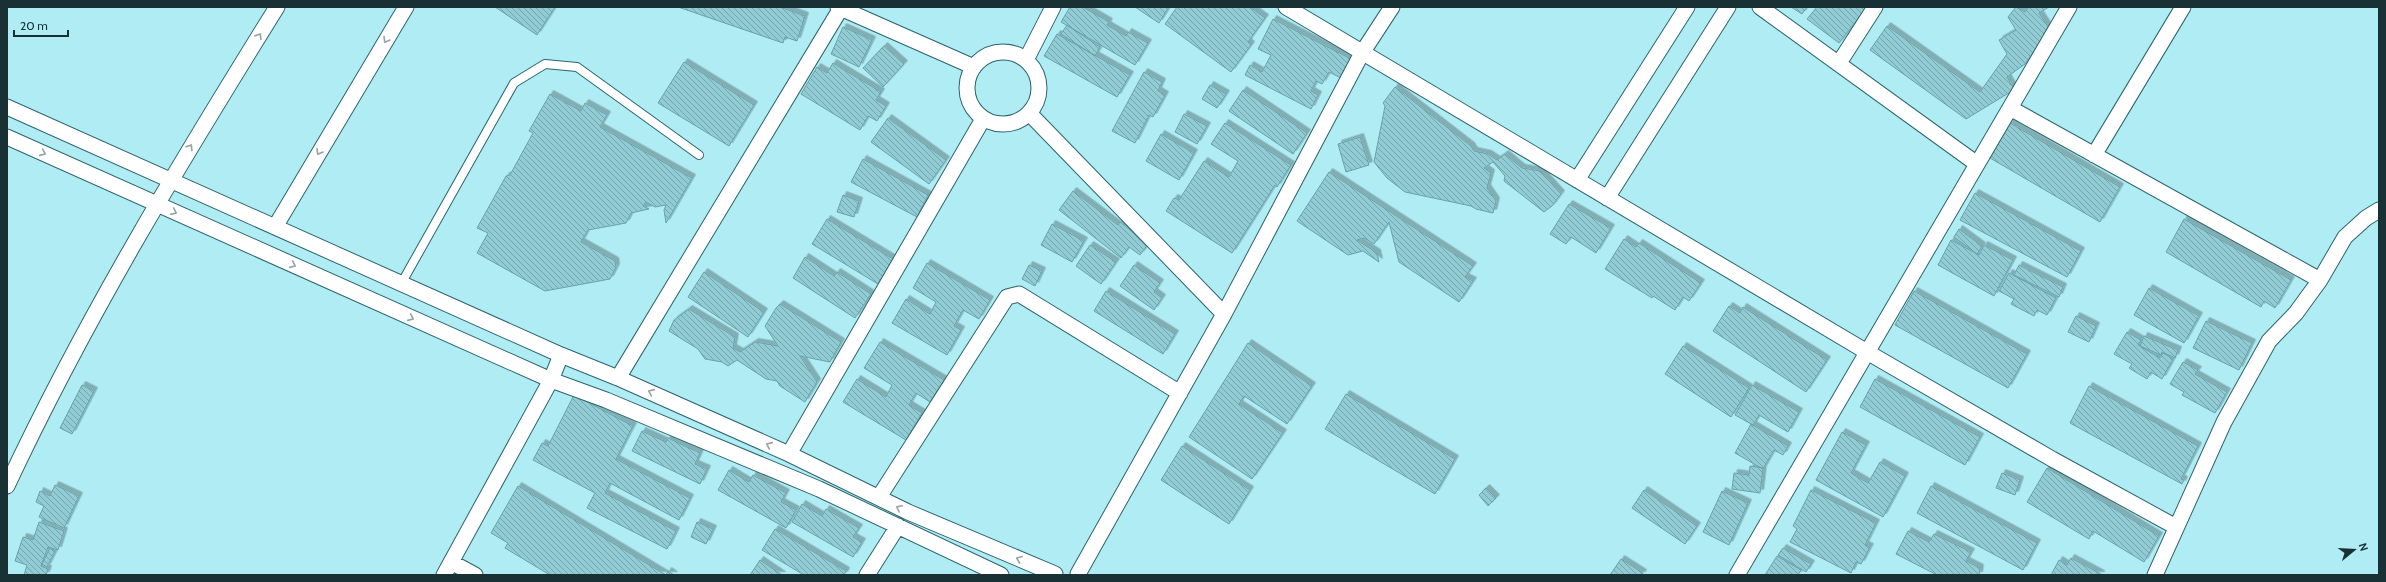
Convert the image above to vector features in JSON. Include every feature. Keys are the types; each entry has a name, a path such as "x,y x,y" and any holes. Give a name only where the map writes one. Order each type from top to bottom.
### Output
{"street":[{"path":"7,486 45,407 125,258 170,180 277,7"},
{"path":"275,227 406,7"},
{"path":"1026,60 1053,7"},
{"path":"1286,7 1867,352 2052,460 2176,527"},
{"path":"7,107 561,355 618,378 789,454 908,512 1054,574 1063,571 1079,575 1224,314 1362,53 1392,7"},
{"path":"1577,180 1687,7"},
{"path":"1607,198 1728,7"},
{"path":"1760,7 1977,164"},
{"path":"1839,63 1875,7"},
{"path":"1737,575 2069,7"},
{"path":"2094,155 2183,7"},
{"path":"618,378 840,8 974,67"},
{"path":"1006,52 1026,60 1035,73 1039,87 1038,96 1029,113 1014,123 1004,125 994,124 975,112 969,103 966,92 967,81 974,67 985,56 995,53 1006,52"},
{"path":"2010,108 2320,280"},
{"path":"1029,113 1224,314"},
{"path":"789,454 984,119"},
{"path":"7,137 551,380 613,403 819,490 1000,575"},
{"path":"2155,575 2224,422 2269,341 2296,313 2320,280 2345,237 2366,218 2379,210"},
{"path":"879,498 1007,297 1019,294 1180,393"},
{"path":"475,575 448,569 551,380 561,355"},
{"path":"867,575 898,526"}],"lane":[{"path":"401,284 514,83 545,64 577,67 700,155"}],"building":[{"path":"495,7 555,7 537,35"},
{"path":"678,7 780,7 805,16 797,41 785,37 783,43"},
{"path":"1070,7 1083,7 1109,22 1107,25 1126,36 1128,32 1148,43 1135,65 1061,22"},
{"path":"1135,7 1169,7 1159,23"},
{"path":"1177,7 1250,7 1265,18 1248,42 1251,45 1231,72 1165,24"},
{"path":"1791,7 1807,7 1802,14"},
{"path":"1817,7 1867,7 1839,43 1807,19"},
{"path":"2016,7 2025,12 2029,7 2049,7 2039,13 2050,30 2025,64 2007,77 2014,89 1966,119 1870,50 1887,26 1980,92 2007,54 1999,40 2016,30 2008,17"},
{"path":"1273,19 1353,60 1343,79 1329,72 1322,84 1316,81 1311,91 1318,95 1311,109 1245,75 1250,65 1262,72 1271,55 1258,49"},
{"path":"1067,25 1100,47 1095,56 1061,34"},
{"path":"843,27 872,40 859,67 831,54"},
{"path":"1057,34 1130,75 1117,97 1044,56"},
{"path":"884,46 904,64 883,87 863,68"},
{"path":"684,62 754,105 729,146 658,103"},
{"path":"833,63 881,92 876,100 886,106 877,121 868,116 860,130 801,94 817,67 827,73"},
{"path":"1144,72 1162,82 1158,91 1165,95 1153,117 1149,115 1135,143 1112,131"},
{"path":"1210,85 1226,94 1217,108 1202,99"},
{"path":"1395,87 1471,146 1474,151 1488,154 1497,160 1505,154 1522,168 1540,171 1561,194 1552,206 1544,212 1504,181 1505,176 1493,162 1484,168 1491,173 1487,188 1496,201 1493,213 1476,209 1471,206 1405,192 1387,178 1374,162 1385,106 1383,103"},
{"path":"1243,90 1307,133 1293,154 1229,111"},
{"path":"550,94 581,111 585,103 607,115 600,127 692,178 666,223 664,210 666,205 655,207 646,202 643,206 649,209 631,213 626,223 588,230 581,242 615,261 616,267 610,279 545,291 477,253 488,233 477,228 506,176 510,175 533,133 529,131"},
{"path":"1184,114 1207,126 1197,144 1175,132"},
{"path":"888,118 946,160 929,184 871,142"},
{"path":"1225,123 1291,165 1277,187 1275,185 1232,253 1166,211 1174,198 1179,200 1204,161 1229,177 1238,161 1211,144"},
{"path":"2010,123 2120,187 2100,222 1990,158"},
{"path":"1161,134 1194,153 1179,180 1146,161"},
{"path":"1360,137 1369,165 1346,172 1338,144"},
{"path":"863,159 928,195 917,217 851,182"},
{"path":"1329,172 1473,266 1465,277 1473,281 1459,302 1399,262 1389,222 1374,244 1364,238 1357,240 1377,253 1379,262 1363,251 1348,255 1297,221"},
{"path":"1073,191 1118,225 1120,222 1148,244 1140,255 1129,247 1121,258 1059,210"},
{"path":"1975,193 2081,251 2067,277 1960,220"},
{"path":"843,195 859,201 854,217 837,212"},
{"path":"1569,204 1611,228 1596,253 1571,237 1566,244 1550,234"},
{"path":"827,219 893,259 878,284 812,244"},
{"path":"2184,219 2291,280 2275,308 2264,301 2261,307 2166,252"},
{"path":"1052,224 1084,241 1072,262 1041,245"},
{"path":"1959,229 1982,246 1977,254 1954,237"},
{"path":"1624,239 1636,247 1639,243 1701,283 1689,301 1683,297 1675,310 1653,296 1652,298 1605,269"},
{"path":"1951,240 1979,255 1984,245 2013,260 1994,296 1938,265"},
{"path":"1090,245 1116,262 1101,284 1076,266"},
{"path":"805,257 834,276 837,272 871,294 855,318 793,278"},
{"path":"927,263 990,300 979,319 963,310 954,326 961,330 947,355 892,323 906,299 930,314 936,302 913,288"},
{"path":"1029,265 1042,271 1035,286 1022,279"},
{"path":"1134,265 1160,283 1154,292 1162,298 1154,310 1120,286"},
{"path":"2019,265 2063,287 2059,297 2014,275"},
{"path":"704,272 764,312 748,337 688,297"},
{"path":"2009,273 2056,298 2047,315 2037,310 2034,316 2011,304 2014,299 1999,291"},
{"path":"2149,288 2199,316 2184,343 2134,315"},
{"path":"1106,291 1175,334 1163,354 1094,311"},
{"path":"1914,291 2027,354 2008,388 1895,325"},
{"path":"780,304 841,342 830,362 800,356 817,382 805,402 780,386 777,381 766,379 737,360 728,366 722,362 705,359 698,349 669,331 674,320 689,309 735,337 733,348 740,352 755,342 778,346 765,326"},
{"path":"1729,306 1740,313 1743,307 1827,360 1806,392 1713,331"},
{"path":"2076,316 2096,326 2089,342 2068,332"},
{"path":"2206,321 2252,343 2239,370 2193,348"},
{"path":"2127,332 2141,340 2138,345 2160,358 2163,353 2173,359 2162,379 2151,372 2147,379 2129,368 2132,364 2114,354"},
{"path":"2144,336 2178,350 2175,358 2162,352 2161,355 2140,346"},
{"path":"880,342 944,380 930,402 916,393 909,405 922,413 906,440 843,402 857,379 886,397 892,385 864,368"},
{"path":"1248,343 1312,386 1287,424 1244,396 1239,404 1283,433 1252,479 1189,437"},
{"path":"1683,346 1749,388 1731,417 1665,374"},
{"path":"2183,362 2198,370 2195,374 2227,392 2215,413 2182,395 2184,392 2170,384"},
{"path":"1875,379 1980,437 1965,465 1860,407"},
{"path":"82,385 94,391 72,434 60,428"},
{"path":"1752,385 1799,412 1788,432 1759,415 1753,425 1735,415"},
{"path":"2089,386 2198,446 2181,479 2184,480 2182,484 2070,423"},
{"path":"1346,394 1455,459 1435,494 1325,429"},
{"path":"574,395 633,426 616,459 690,498 679,520 610,483 605,493 676,531 667,549 587,508 595,493 533,460 542,443 548,446"},
{"path":"1751,424 1788,446 1783,455 1774,450 1763,469 1735,453"},
{"path":"642,431 666,442 668,438 700,453 695,464 707,469 700,484 632,451"},
{"path":"1842,432 1866,445 1851,473 1868,483 1880,462 1905,476 1883,517 1816,480"},
{"path":"1182,446 1250,490 1229,524 1161,480"},
{"path":"1750,466 1763,468 1760,493 1732,489 1734,473 1749,475"},
{"path":"2047,468 2159,536 2144,562 2093,531 2089,539 2027,502"},
{"path":"729,470 749,482 753,475 786,493 781,502 796,510 786,528 718,490"},
{"path":"2002,473 2020,480 2015,495 1996,488"},
{"path":"55,485 79,496 64,528 39,517 44,506 36,502 40,491 50,496"},
{"path":"518,486 666,575 550,575 505,548 508,543 491,533"},
{"path":"1931,486 2037,543 2023,570 1917,513"},
{"path":"1486,488 1496,498 1488,506 1479,495"},
{"path":"1644,490 1697,526 1685,544 1632,508"},
{"path":"1811,490 1876,523 1865,545 1870,547 1861,564 1856,562 1851,573 1790,542 1797,529 1793,526"},
{"path":"1722,491 1748,503 1729,545 1703,532"},
{"path":"802,504 822,516 826,509 859,528 853,537 862,542 853,557 792,522"},
{"path":"39,522 64,531 58,550 48,547 41,566 48,569 46,575 24,575 27,565 15,561 23,537 33,540"},
{"path":"697,522 713,529 706,544 691,537"},
{"path":"775,529 846,571 844,575 804,575 762,550"},
{"path":"1908,531 1929,542 1934,534 1971,552 1966,561 1980,568 1979,575 1937,575 1896,554"},
{"path":"50,548 55,551 47,567 42,564"},
{"path":"1783,548 1811,564 1806,572 1778,555"},
{"path":"1777,556 1801,570 1798,575 1765,575"},
{"path":"2071,558 2101,575 2051,575 2059,560 2067,565"},
{"path":"1621,559 1643,573 1642,575 1610,575"},
{"path":"760,560 782,575 750,575"},
{"path":"668,571 674,575 666,575"}]}
